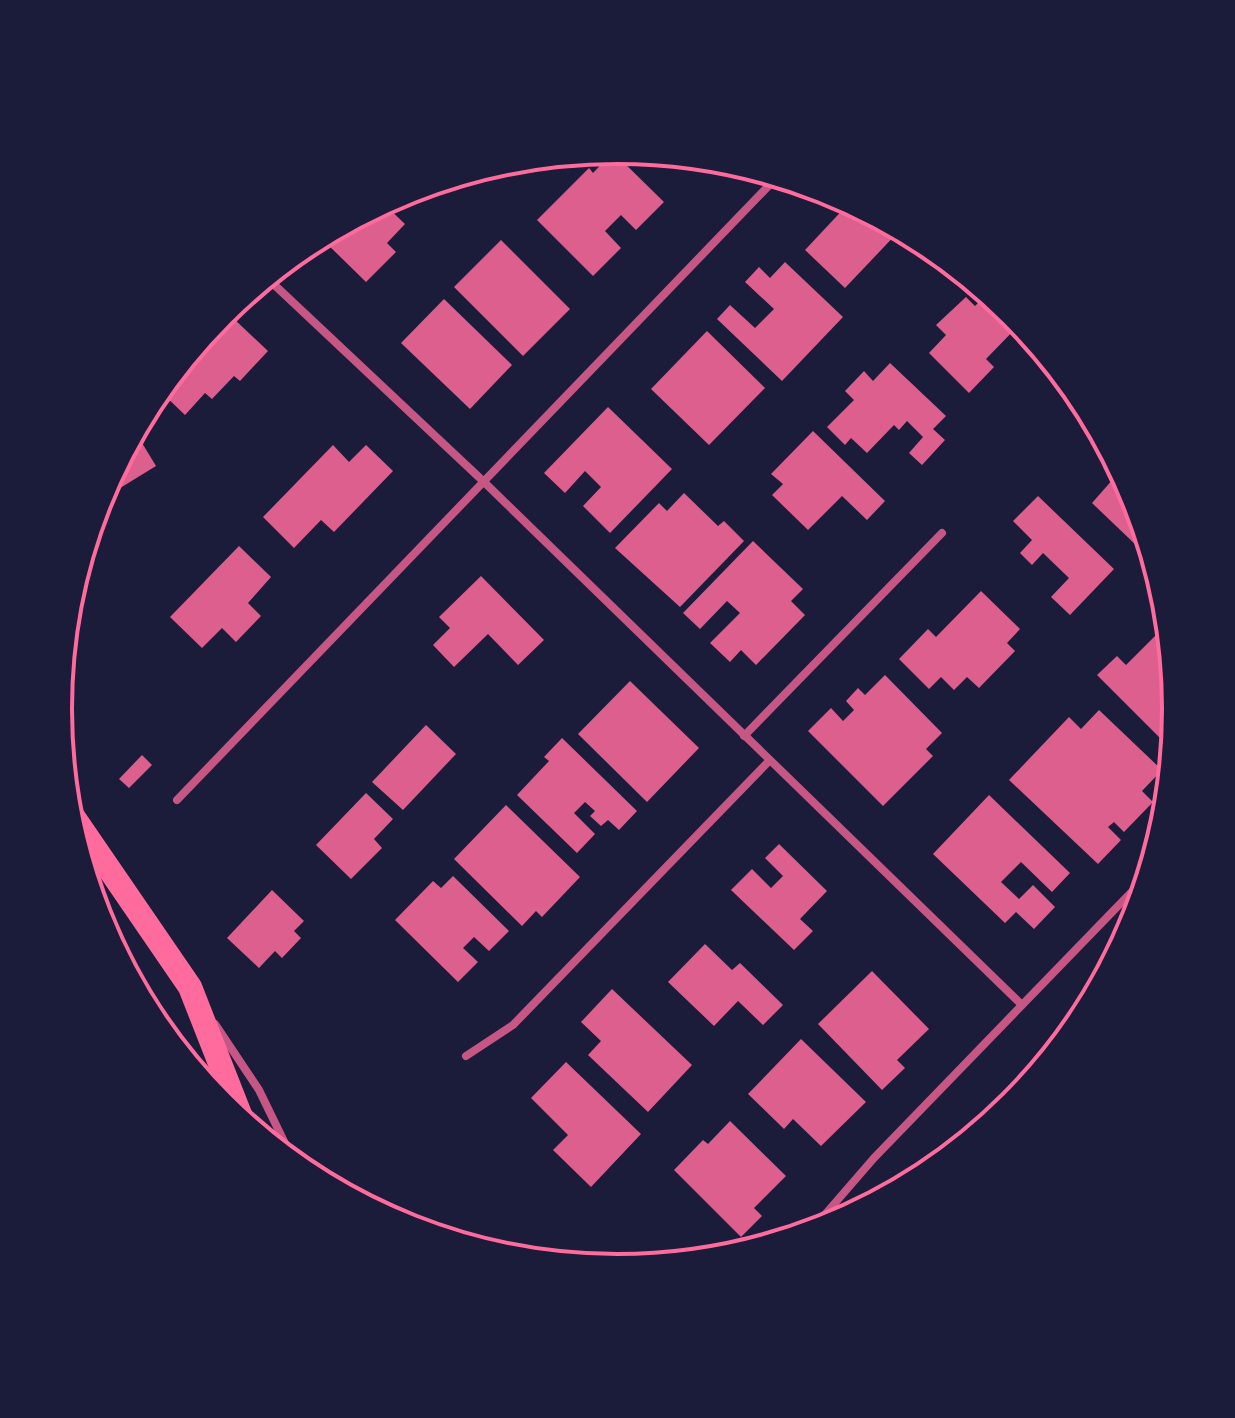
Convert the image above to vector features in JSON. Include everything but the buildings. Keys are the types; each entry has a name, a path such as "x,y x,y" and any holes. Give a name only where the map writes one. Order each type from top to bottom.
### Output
{"highway":[{"path":"88,838 190,987 233,1096"}],"street":[{"path":"177,800 769,185"},
{"path":"274,285 483,481 1022,1005"},
{"path":"744,736 942,533"},
{"path":"466,1056 513,1025 769,761"},
{"path":"827,1213 874,1158 1131,893"},
{"path":"190,987 259,1090 284,1141"}]}
